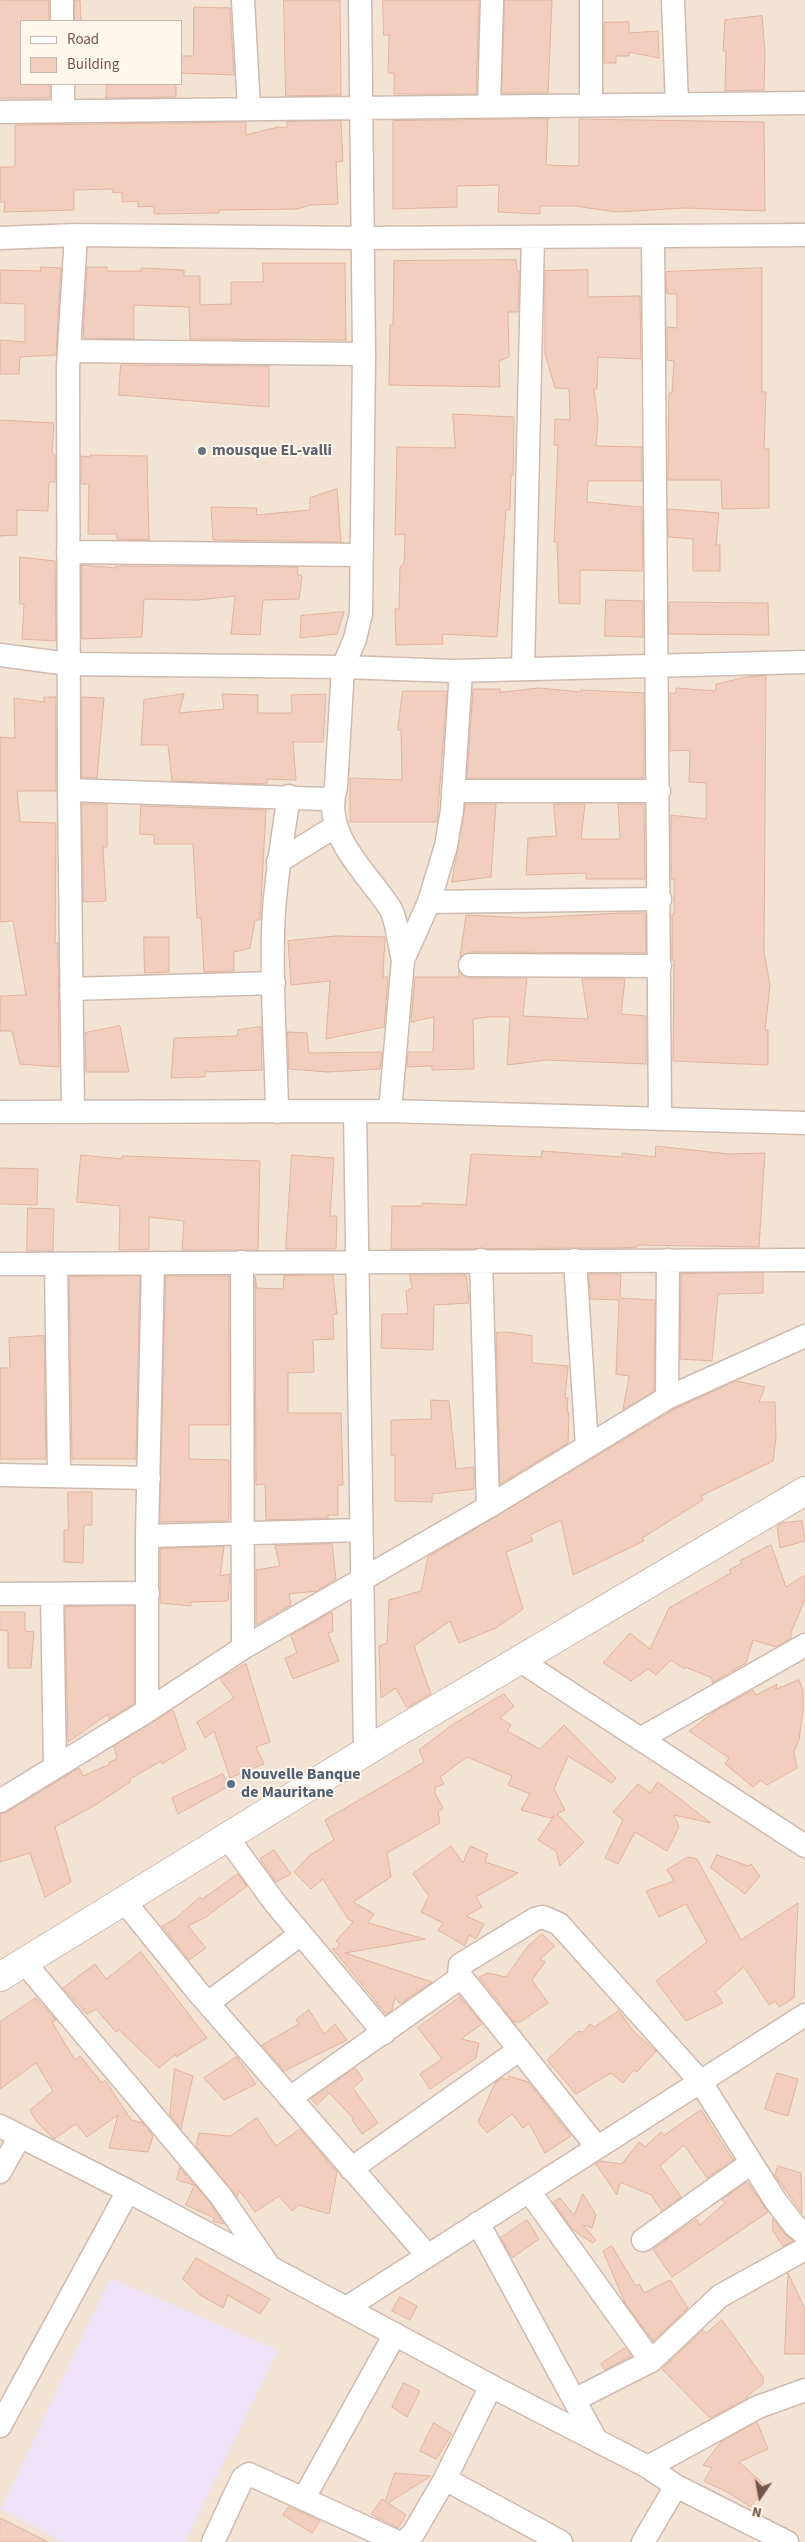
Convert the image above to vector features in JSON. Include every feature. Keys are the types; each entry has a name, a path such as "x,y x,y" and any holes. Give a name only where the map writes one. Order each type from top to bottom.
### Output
{"street":[{"path":"62,0 62,20"},
{"path":"243,0 249,108"},
{"path":"360,0 364,354 361,614 355,639 343,667 334,796 336,826 354,862 391,909 402,960 390,1111"},
{"path":"489,106 492,0"},
{"path":"591,0 591,105"},
{"path":"673,0 677,104"},
{"path":"63,85 63,111"},
{"path":"0,112 805,103"},
{"path":"73,1112 68,664 68,367 76,235"},
{"path":"0,238 76,235 362,238 805,235"},
{"path":"653,236 660,899 660,1118"},
{"path":"524,669 533,237"},
{"path":"69,351 364,354"},
{"path":"68,552 361,555"},
{"path":"0,655 68,664 343,667 461,671 805,662"},
{"path":"402,960 429,902 446,846 453,792 461,671"},
{"path":"69,790 289,796 324,799 334,796"},
{"path":"453,792 659,791"},
{"path":"277,1112 274,911 278,862 289,796"},
{"path":"278,862 336,826"},
{"path":"429,902 660,899"},
{"path":"470,965 660,966"},
{"path":"72,989 274,983"},
{"path":"0,1112 390,1111 805,1123"},
{"path":"356,1112 365,1752"},
{"path":"480,1260 488,1507"},
{"path":"0,1264 480,1260 805,1260"},
{"path":"575,1260 587,1447"},
{"path":"667,1398 668,1260"},
{"path":"242,1262 243,1648"},
{"path":"147,1711 147,1536 153,1263"},
{"path":"56,1264 59,1476"},
{"path":"0,1801 147,1711 243,1648 488,1507 667,1398 805,1336"},
{"path":"0,1475 149,1478"},
{"path":"0,1977 365,1752 805,1491"},
{"path":"147,1536 243,1535 362,1530"},
{"path":"0,1594 148,1593"},
{"path":"52,1594 55,1767"},
{"path":"640,1739 805,1645"},
{"path":"519,1660 805,1846"},
{"path":"228,1837 275,1903 384,2033"},
{"path":"124,1901 208,2003 428,2256"},
{"path":"597,2147 460,1978 460,1965 534,1919 543,1917 551,1919 565,1930 700,2082 785,2213 795,2226 805,2234"},
{"path":"208,2003 301,1934"},
{"path":"24,1962 220,2195 269,2266"},
{"path":"290,2098 460,1978"},
{"path":"346,2308 805,2015"},
{"path":"351,2168 519,2050"},
{"path":"0,2126 128,2191 491,2386 648,2467 676,2486 787,2542"},
{"path":"0,2172 20,2136"},
{"path":"643,2240 751,2162"},
{"path":"529,2190 651,2360"},
{"path":"0,2426 128,2191"},
{"path":"478,2223 596,2440"},
{"path":"574,2400 651,2360 720,2296 805,2250"},
{"path":"304,2498 395,2334"},
{"path":"404,2542 414,2534 491,2386"},
{"path":"648,2467 758,2407 805,2390"},
{"path":"213,2542 243,2478 249,2474 398,2542"},
{"path":"444,2479 561,2542"},
{"path":"643,2542 676,2486"}],"shaded area":[{"path":"0,0 805,0 805,2542 0,2542"},
{"path":"110,2278 278,2350 185,2542 63,2542 1,2509"}],"building":[{"path":"0,0 49,0 49,20 20,20 20,85 50,85 50,98 0,98"},
{"path":"75,0 80,0 81,20 75,20"},
{"path":"284,0 340,0 341,95 286,96"},
{"path":"383,0 479,0 476,94 394,94 394,73 388,73 389,35 384,35"},
{"path":"505,0 552,0 548,93 502,93"},
{"path":"194,7 230,8 234,75 182,73 182,56 193,56"},
{"path":"762,16 765,52 764,90 725,91 726,51 723,51 725,20"},
{"path":"629,22 629,33 658,31 659,58 629,52 629,56 616,56 616,63 604,63 604,23"},
{"path":"107,85 176,85 176,97 106,98"},
{"path":"548,119 546,165 579,166 579,119 764,122 765,211 684,208 617,212 575,206 540,206 540,214 498,212 499,185 457,186 457,207 393,209 393,121"},
{"path":"341,121 343,161 336,162 338,204 311,205 297,209 219,210 219,213 154,214 154,206 138,207 138,201 122,202 122,192 113,193 113,189 74,190 74,210 4,212 5,202 0,202 0,167 15,167 15,125 246,122 246,135 278,127 287,128 287,122"},
{"path":"516,260 517,271 519,271 518,312 508,312 509,357 499,361 500,387 389,385 390,325 393,325 394,261"},
{"path":"263,263 345,263 346,340 190,339 189,307 134,305 134,339 83,338 87,267 107,267 107,271 141,271 141,268 184,270 184,276 200,276 200,305 231,304 231,282 263,282"},
{"path":"41,267 61,268 56,355 20,357 19,374 0,374 0,340 25,342 25,304 0,303 0,270 40,271"},
{"path":"762,268 762,392 766,392 764,449 769,449 769,508 722,509 721,480 668,480 669,393 672,393 674,361 667,360 667,327 677,328 677,294 667,294 666,272"},
{"path":"588,270 588,297 640,296 641,359 598,357 597,389 594,389 598,421 596,446 642,447 642,481 588,481 587,502 642,507 643,571 580,570 580,604 559,603 557,542 554,542 558,445 554,445 555,419 570,420 569,389 555,388 545,354 545,271"},
{"path":"121,365 269,366 269,407 119,395"},
{"path":"453,414 514,417 513,475 511,475 510,510 506,510 497,637 442,634 443,644 396,645 395,609 399,609 400,567 404,563 405,534 395,535 397,447 455,448"},
{"path":"0,420 54,423 52,454 55,455 55,482 49,482 48,511 17,510 17,535 0,536"},
{"path":"90,455 147,456 149,540 117,539 117,534 88,534 89,484 81,484 81,456 90,457"},
{"path":"337,489 341,542 213,540 211,507 257,508 256,515 310,510 310,498"},
{"path":"668,509 719,513 716,545 720,545 720,571 693,571 693,539 669,537"},
{"path":"20,557 55,561 56,641 22,639 24,604 20,604"},
{"path":"82,565 116,568 116,566 298,567 297,574 302,576 299,599 263,600 260,635 231,634 235,596 198,600 144,599 142,637 82,639"},
{"path":"606,600 643,601 643,637 605,636"},
{"path":"669,602 768,603 769,635 669,634"},
{"path":"344,612 337,634 300,638 301,616"},
{"path":"766,676 764,952 770,985 765,1030 768,1030 768,1065 673,1061 674,960 672,960 672,914 674,914 674,879 671,879 671,815 706,819 706,783 689,782 690,750 670,751 670,693 676,693 676,688 716,691 716,684 747,677"},
{"path":"539,688 581,692 581,690 644,693 644,778 467,778 473,689 500,689 500,692"},
{"path":"403,691 447,691 437,822 350,822 350,778 402,780 401,730 398,730"},
{"path":"184,694 179,713 224,709 222,694 258,695 258,713 292,713 291,695 326,694 323,742 293,742 296,780 267,779 267,784 172,781 168,745 141,745 144,700"},
{"path":"44,697 56,697 56,791 17,791 20,822 56,823 55,943 58,943 59,1067 20,1064 12,1031 0,1031 0,996 26,995 13,921 0,922 0,737 15,738 14,698 44,702"},
{"path":"82,697 104,698 97,778 82,777"},
{"path":"82,804 107,804 107,847 103,847 106,901 84,902"},
{"path":"466,804 496,804 491,877 452,882"},
{"path":"554,804 585,804 581,839 620,839 618,804 644,804 645,879 586,879 586,873 526,875 528,838 556,836"},
{"path":"141,806 266,810 260,920 255,920 250,948 234,952 234,971 204,972 201,918 197,918 193,844 154,844 154,835 140,834"},
{"path":"645,913 646,953 470,952 460,957 466,915 526,918"},
{"path":"336,936 385,937 383,977 388,977 384,1027 326,1039 330,981 291,985 288,941"},
{"path":"144,937 169,937 169,972 145,973"},
{"path":"459,971 463,976 470,978 527,978 523,1016 588,1019 582,979 625,979 621,1014 646,1016 646,1064 546,1060 507,1065 510,1017 488,1017 473,1019 474,1069 432,1070 432,1066 407,1067 408,1052 433,1052 434,1017 411,1022 415,977 458,977"},
{"path":"120,1026 129,1072 86,1072 85,1033"},
{"path":"261,1027 262,1070 205,1072 205,1077 171,1078 174,1038 237,1036 238,1030"},
{"path":"288,1032 307,1033 309,1053 382,1052 380,1069 328,1072 289,1069"},
{"path":"656,1146 729,1154 765,1153 759,1247 637,1245 637,1247 622,1248 391,1249 392,1206 422,1206 422,1203 466,1205 471,1154 541,1157 542,1151 622,1157 622,1153 655,1157"},
{"path":"81,1155 122,1159 122,1156 260,1161 258,1250 182,1250 184,1221 149,1217 149,1250 119,1250 120,1206 77,1202"},
{"path":"292,1155 334,1158 330,1216 337,1216 336,1249 286,1249"},
{"path":"0,1168 38,1169 37,1205 0,1204"},
{"path":"28,1208 54,1209 53,1251 27,1251"},
{"path":"763,1273 763,1293 718,1294 712,1361 680,1359 681,1274"},
{"path":"589,1274 621,1274 620,1298 655,1300 654,1391 623,1410 629,1376 616,1374 619,1300 591,1299"},
{"path":"333,1275 337,1314 333,1314 334,1339 313,1340 314,1372 288,1373 288,1413 341,1413 343,1485 338,1485 338,1515 328,1515 328,1518 266,1520 265,1484 256,1485 255,1276 257,1288 283,1289 284,1276"},
{"path":"410,1275 466,1275 469,1303 434,1305 433,1350 381,1348 382,1314 408,1314 406,1291 412,1288"},
{"path":"140,1276 136,1459 72,1459 69,1277"},
{"path":"166,1276 229,1276 229,1425 189,1425 189,1459 229,1460 229,1518 227,1521 160,1522"},
{"path":"508,1332 532,1336 532,1363 568,1366 565,1398 568,1398 567,1412 569,1412 568,1443 500,1484 496,1333"},
{"path":"44,1336 46,1459 0,1459 0,1368 10,1368 9,1338"},
{"path":"736,1381 765,1387 759,1402 775,1402 776,1437 773,1461 701,1496 703,1500 642,1538 644,1541 573,1575 561,1520 530,1535 533,1541 506,1552 523,1609 496,1628 459,1643 450,1621 414,1646 431,1694 407,1708 396,1688 381,1698 379,1646 387,1643 389,1600 421,1591 428,1557 673,1410"},
{"path":"431,1400 449,1401 456,1469 474,1467 474,1489 432,1494 432,1502 395,1501 395,1455 391,1455 391,1420 431,1419"},
{"path":"68,1492 92,1492 92,1525 84,1525 83,1563 64,1562 64,1530 68,1530"},
{"path":"802,1521 805,1541 780,1548 777,1526 782,1523"},
{"path":"332,1544 336,1579 317,1591 289,1594 291,1605 256,1625 256,1570 280,1566 275,1546"},
{"path":"771,1545 786,1587 805,1575 805,1599 791,1633 791,1638 776,1647 753,1640 746,1663 712,1683 712,1678 685,1667 684,1669 671,1660 656,1675 648,1669 631,1681 603,1663 630,1633 650,1649 669,1608 731,1573 729,1570 742,1563 740,1561"},
{"path":"224,1547 220,1576 230,1574 228,1601 191,1602 191,1606 160,1603 160,1549"},
{"path":"134,1606 134,1704 109,1719 108,1714 68,1742 65,1607"},
{"path":"0,1612 25,1612 25,1631 34,1632 31,1668 8,1668 8,1631 0,1630"},
{"path":"332,1612 333,1631 328,1633 339,1661 293,1679 285,1658 297,1653 291,1636"},
{"path":"246,1664 270,1742 256,1747 264,1764 230,1778 214,1731 205,1738 197,1722 234,1698 220,1679"},
{"path":"799,1680 803,1691 803,1710 799,1740 794,1752 797,1768 767,1785 761,1780 753,1787 725,1764 729,1758 689,1731 715,1711 753,1690 756,1695 777,1684 776,1689"},
{"path":"504,1694 514,1706 500,1718 511,1725 507,1731 540,1749 564,1725 616,1778 612,1783 568,1756 554,1789 565,1810 557,1814 584,1842 560,1866 556,1851 538,1840 554,1816 550,1818 521,1810 530,1794 508,1785 512,1776 467,1757 440,1777 444,1784 434,1788 436,1790 434,1791 443,1808 438,1812 440,1823 387,1853 391,1877 353,1902 374,1914 368,1923 425,1939 345,1953 432,1982 400,2004 395,1997 392,2010 386,2014 332,1948 336,1949 340,1944 336,1941 353,1922 348,1919 323,1879 311,1889 294,1872 310,1855 334,1840 325,1820 424,1762 419,1750 452,1725"},
{"path":"173,1710 186,1749 162,1764 161,1761 130,1779 130,1782 97,1804 55,1827 71,1882 45,1897 30,1853 0,1862 0,1814 7,1812 79,1768 83,1776 110,1764 109,1762 117,1759 114,1746"},
{"path":"223,1774 229,1786 178,1814 172,1798"},
{"path":"658,1782 711,1823 674,1815 679,1827 667,1851 635,1832 618,1864 605,1858 623,1820 613,1812 638,1784 650,1793"},
{"path":"451,1846 463,1863 470,1846 488,1854 485,1862 518,1873 476,1897 482,1907 466,1916 484,1924 476,1939 469,1935 465,1946 438,1930 443,1923 421,1912 429,1896 413,1874"},
{"path":"274,1850 291,1874 276,1882 260,1859"},
{"path":"717,1855 748,1866 751,1864 760,1876 745,1894 711,1868"},
{"path":"688,1857 697,1859 741,1940 798,1903 794,1998 779,2007 775,2001 769,2005 744,1967 715,1992 723,2003 686,2021 656,1981 707,1942 686,1904 659,1917 646,1891 674,1881 667,1870"},
{"path":"238,1874 247,1886 206,1917 188,1926 206,1948 189,1960 162,1926 175,1919 200,1897 202,1899"},
{"path":"542,1934 555,1946 540,1959 545,1962 532,1980 548,2003 520,2022 514,2022 479,1977 488,1973 506,1977 528,1946"},
{"path":"141,1952 207,2038 176,2057 176,2054 159,2068 119,2030 116,2032 96,2009 87,2014 63,1988 95,1964 106,1979"},
{"path":"460,1997 482,2024 461,2039 479,2043 476,2058 430,2089 420,2074 442,2059 418,2028"},
{"path":"36,1998 56,2020 52,2022 75,2060 80,2056 102,2083 105,2080 131,2120 143,2123 153,2136 148,2152 109,2148 118,2115 87,2137 76,2124 54,2139 37,2122 30,2110 53,2091 36,2063 0,2089 0,2022"},
{"path":"309,2010 324,2034 335,2024 347,2040 284,2071 262,2045 299,2024 296,2020"},
{"path":"619,2011 633,2031 656,2051 637,2072 634,2070 623,2083 611,2073 576,2094 547,2060 578,2031 583,2032 590,2024 594,2027"},
{"path":"237,2057 256,2084 224,2100 204,2078"},
{"path":"355,2068 363,2079 353,2088 378,2123 362,2134 352,2120 354,2119 329,2093 317,2105 311,2099"},
{"path":"175,2069 193,2076 181,2129 170,2115"},
{"path":"777,2073 798,2079 788,2116 765,2109"},
{"path":"509,2076 528,2082 571,2136 545,2153 529,2123 523,2128 512,2114 487,2133 478,2122 495,2083 502,2078 508,2080"},
{"path":"701,2110 733,2160 707,2178 684,2145 660,2166 681,2197 662,2211 651,2195 620,2182 617,2195 596,2164 600,2161 622,2164 639,2142 645,2147 661,2132 664,2135"},
{"path":"257,2118 276,2146 300,2129 337,2172 329,2214 299,2205 292,2211 279,2196 255,2212 239,2190 237,2197 196,2146 199,2133 230,2136"},
{"path":"778,2166 801,2173 802,2213 775,2175"},
{"path":"180,2168 194,2185 177,2180"},
{"path":"747,2182 768,2212 672,2277 653,2249 696,2219 700,2225 725,2203 722,2200"},
{"path":"195,2185 224,2224 213,2221 214,2218 186,2205"},
{"path":"583,2194 596,2215 592,2228 583,2225 596,2240 593,2243 573,2230 553,2202 560,2198 574,2215"},
{"path":"773,2219 793,2241 783,2246 773,2231"},
{"path":"527,2220 539,2239 512,2258 501,2238"},
{"path":"612,2246 636,2286 639,2284 644,2293 670,2280 688,2308 653,2341 625,2303 603,2251"},
{"path":"196,2258 270,2299 260,2314 228,2295 223,2308 200,2295 183,2279"},
{"path":"788,2273 805,2309 805,2354 785,2354"},
{"path":"400,2297 417,2306 410,2320 392,2311"},
{"path":"722,2320 763,2377 763,2384 747,2396 748,2398 710,2418 662,2369 703,2330 706,2333"},
{"path":"625,2348 631,2356 605,2370 601,2364"},
{"path":"404,2383 420,2391 407,2417 392,2407"},
{"path":"757,2422 768,2449 739,2462 766,2486 751,2507 727,2492 704,2481 712,2468 703,2465 721,2442"},
{"path":"434,2423 452,2434 436,2459 420,2451"},
{"path":"395,2473 431,2476 388,2503 406,2515 398,2528 371,2514 382,2499 385,2501"},
{"path":"289,2507 320,2521 312,2533 283,2515"},
{"path":"0,2518 48,2542 0,2542"}],"place":[{"name":"mousque EL-valli","path":"202,451"},
{"name":"Nouvelle Banque de Mauritane","path":"231,1784"}]}
